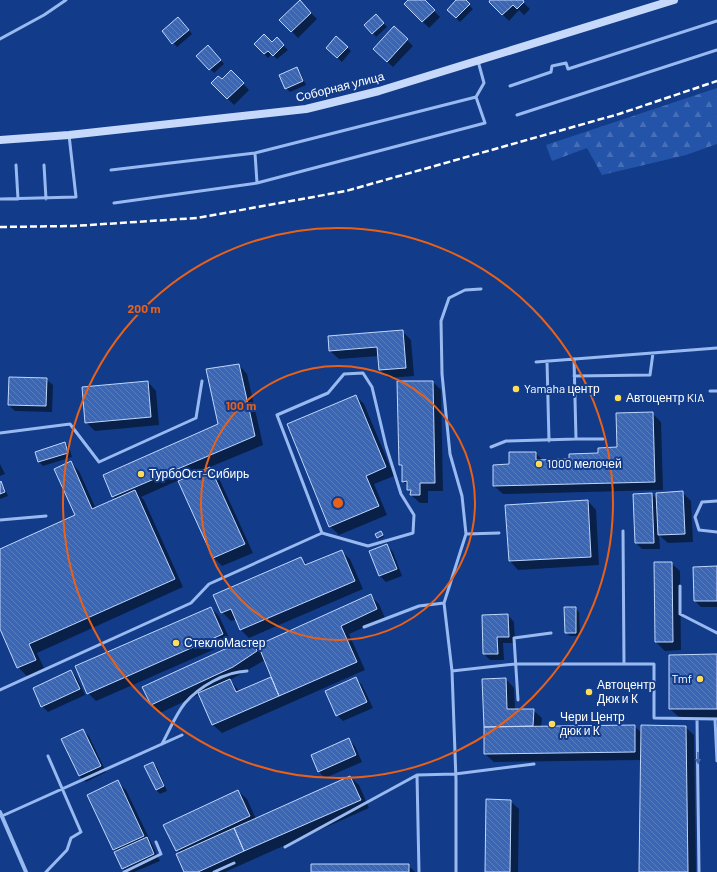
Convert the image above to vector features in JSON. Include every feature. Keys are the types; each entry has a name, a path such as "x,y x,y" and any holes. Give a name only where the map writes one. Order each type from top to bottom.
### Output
{"street":[{"name":"Соборная улица","path":"0,140 69,135 306,109 380,90 674,0"},
{"path":"1,814 26,872"}],"lane":[{"path":"0,39 44,15 66,0"},
{"path":"510,86 551,72 552,66 566,63 568,69 717,21"},
{"path":"516,115 717,50"},
{"path":"111,170 255,153 476,97 484,83 478,60"},
{"path":"114,203 257,184 485,123 476,97"},
{"path":"0,199 46,199 76,197 69,135"},
{"path":"255,153 257,184"},
{"path":"16,165 18,199"},
{"path":"44,165 46,199"},
{"path":"456,872 452,671 444,603 466,534 462,496 450,454 442,374 441,321 449,298 465,290 481,289"},
{"path":"536,362 717,348"},
{"path":"574,376 650,375 653,353"},
{"path":"574,359 576,439"},
{"path":"547,361 549,440"},
{"path":"0,690 192,603 210,584 322,533 368,546 412,533 414,515 401,494 386,446 372,387 363,373 344,374 328,393 277,415 322,533"},
{"path":"0,433 70,424 99,462 196,418 202,381"},
{"path":"710,392 717,391"},
{"path":"491,447 506,441 603,439"},
{"path":"717,501 702,502 694,517 699,530 717,532"},
{"path":"0,520 46,516"},
{"path":"623,531 624,664"},
{"path":"466,534 499,533"},
{"path":"680,586 680,614 717,633"},
{"path":"364,627 419,606 444,603"},
{"path":"518,700 514,638 551,633"},
{"path":"452,671 515,664 654,664 654,718 716,719 717,761"},
{"path":"162,744 185,704 204,686 236,672 247,671"},
{"path":"697,719 699,872"},
{"path":"1,814 62,789 182,735"},
{"path":"46,872 67,850 71,838 81,832 48,756"},
{"path":"285,847 417,775 455,774 534,764"},
{"path":"417,775 419,872"},
{"path":"124,872 161,854 156,842"},
{"path":"214,872 234,863"}],"green space":[{"path":"717,88 717,144 686,155 602,175 587,148 552,161 546,145"}],"building":[{"path":"300,0 311,13 291,32 279,20"},
{"path":"408,0 425,0 435,10 422,22 404,4"},
{"path":"456,0 466,0 470,4 456,18 447,10"},
{"path":"490,0 523,0 524,2 517,9 513,5 502,15 489,2"},
{"path":"376,14 384,23 372,34 364,25"},
{"path":"178,17 189,30 172,44 162,31"},
{"path":"394,26 408,39 387,62 373,49"},
{"path":"264,34 272,42 277,37 284,45 273,56 268,51 264,54 254,44"},
{"path":"336,36 348,47 337,58 326,48"},
{"path":"208,45 221,60 209,70 196,56"},
{"path":"297,67 303,81 285,89 279,75"},
{"path":"231,70 244,83 227,99 211,83 218,76 222,79"},
{"path":"403,330 406,368 379,370 377,347 329,351 328,336"},
{"path":"239,364 255,436 112,497 103,475 218,424 206,369"},
{"path":"9,377 47,378 46,406 8,405"},
{"path":"148,381 151,417 85,423 82,387"},
{"path":"397,381 433,381 435,483 420,483 420,495 410,495 411,490 407,490 407,481 402,482 402,465 399,465"},
{"path":"356,395 386,467 366,476 379,506 329,527 287,424"},
{"path":"653,412 655,482 493,486 493,465 509,464 509,452 536,452 536,460 569,459 569,454 598,453 598,448 617,447 616,413"},
{"path":"65,442 68,453 38,462 35,452"},
{"path":"71,461 92,509 135,490 175,579 29,644 36,660 17,668 0,629 0,549 75,515 54,469"},
{"path":"210,467 245,544 213,558 178,481"},
{"path":"1,481 5,492 0,494 0,482"},
{"path":"683,491 685,534 658,535 656,493"},
{"path":"652,493 654,543 635,543 633,494"},
{"path":"588,500 591,557 509,561 505,505"},
{"path":"381,531 383,535 377,538 375,534"},
{"path":"387,544 397,569 379,576 369,551"},
{"path":"342,550 355,581 240,630 231,609 221,613 213,595 301,557 305,565"},
{"path":"654,562 672,562 673,642 655,642"},
{"path":"717,566 717,601 694,601 693,567"},
{"path":"371,594 377,609 341,626 357,662 279,696 258,645"},
{"path":"211,607 223,634 87,694 75,666"},
{"path":"564,607 576,607 576,633 565,633"},
{"path":"508,614 509,637 497,637 498,654 483,654 482,615"},
{"path":"254,642 257,651 233,667 151,705 142,687 225,649"},
{"path":"717,654 717,709 669,709 669,655"},
{"path":"71,670 80,689 41,707 33,688"},
{"path":"271,677 279,696 212,725 198,693 230,679 236,692"},
{"path":"356,677 367,702 336,716 325,691"},
{"path":"506,678 507,709 534,709 533,726 484,727 482,679"},
{"path":"635,725 635,752 484,754 484,727"},
{"path":"641,725 686,726 688,872 639,872"},
{"path":"83,729 101,766 79,776 61,739"},
{"path":"349,738 356,755 318,772 311,755"},
{"path":"153,762 164,786 156,790 144,766"},
{"path":"350,776 361,800 244,851 234,828"},
{"path":"118,780 144,836 113,850 87,795"},
{"path":"238,790 250,816 176,851 163,825"},
{"path":"486,799 511,800 510,872 485,872"},
{"path":"234,828 244,851 198,872 184,872 176,854"},
{"path":"147,837 154,854 122,869 114,852"},
{"path":"311,864 409,864 409,872 311,872"}],"railway":[{"path":"0,227 74,226 197,218 346,191 619,114 717,81"}],"place":[{"name":"Yamaha центр","path":"516,389"},
{"name":"Автоцентр KIA","path":"618,398"},
{"name":"1000 мелочей","path":"539,464"},
{"name":"ТурбоОст-Сибирь","path":"141,474"},
{"name":"СтеклоМастер","path":"176,643"},
{"name":"Tmf","path":"700,679"},
{"name":"Автоцентр Дюк и К","path":"589,692"},
{"name":"Чери Центр дюк и К","path":"552,724"}]}
